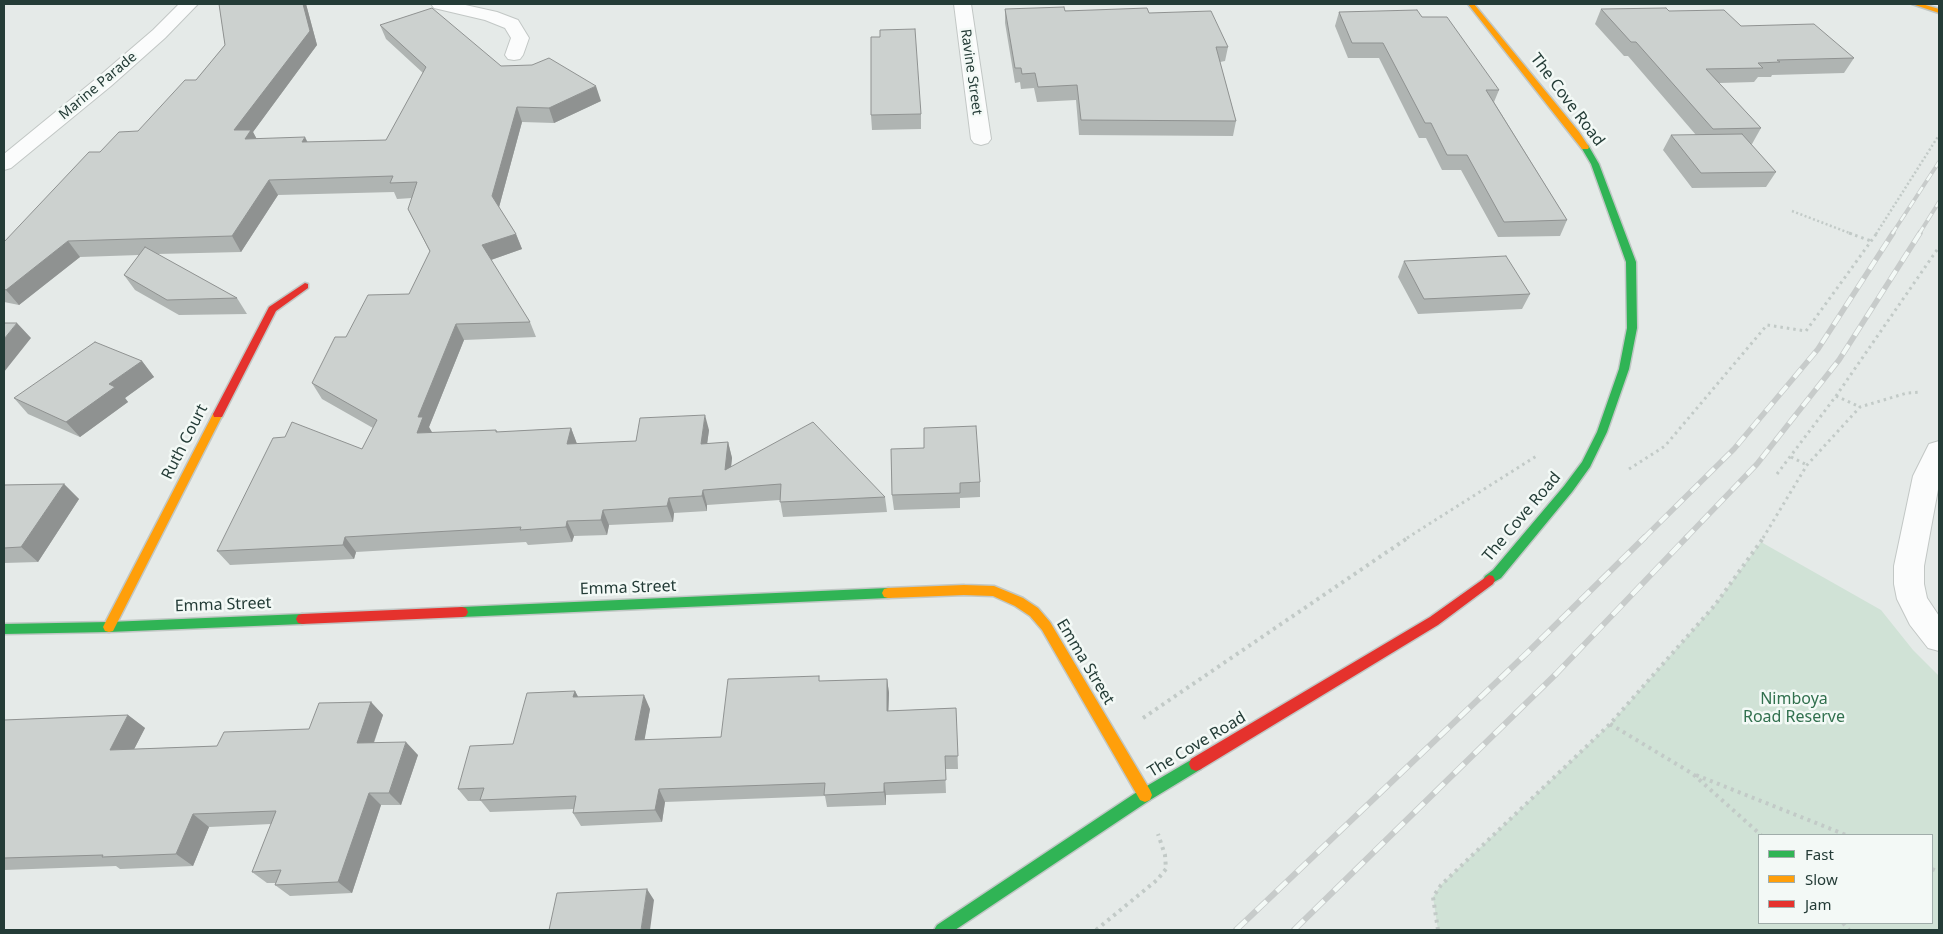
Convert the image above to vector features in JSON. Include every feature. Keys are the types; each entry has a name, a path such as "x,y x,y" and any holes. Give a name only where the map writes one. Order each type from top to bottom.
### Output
{"street":[{"name":"Marine Parade","path":"4,164 104,82 159,34 189,4"},
{"path":"440,4 491,16 512,24 520,38 514,55"},
{"name":"Ravine Street","path":"962,4 981,139"},
{"name":"The Cove Road","path":"942,930 1145,795 1434,621 1497,574 1568,489 1586,464 1602,432 1624,369 1632,328 1631,262 1595,164 1576,134 1471,4"},
{"path":"1914,4 1939,11"},
{"name":"Ruth Court","path":"110,627 272,309 305,286"},
{"path":"1939,451 1928,476 1909,566 1909,584 1912,599 1921,616 1939,638"},
{"name":"Emma Street","path":"4,629 110,627 964,590 994,591 1019,602 1034,612 1046,626 1145,795"}],"path":[{"path":"1628,469 1665,446 1767,325 1806,331 1871,241 1939,135"},
{"path":"1792,210 1871,241"},
{"path":"1777,474 1836,396 1939,247"},
{"path":"1438,930 1433,897 1441,885 1610,724 1715,605 1761,542 1807,465 1860,407 1907,393 1921,392"},
{"path":"1836,396 1860,407"},
{"path":"1112,740 1384,553 1538,455"},
{"path":"1791,456 1807,465"},
{"path":"1610,724 1694,774 1844,834"},
{"path":"1694,774 1760,834"},
{"path":"1096,930 1157,880 1166,869 1165,856 1145,795"}],"green space":[{"name":"Nimboya Road Reserve","path":"1761,542 1881,610 1913,650 1939,676 1939,930 1438,930 1433,897 1441,885 1610,724 1715,605"}],"building":[{"path":"219,4 303,4 310,31 234,130 251,130 245,139 305,137 302,142 386,140 426,67 380,25 432,8 501,66 532,65 549,58 596,86 549,108 517,107 492,196 516,234 482,245 530,322 456,324 418,417 423,417 417,433 496,430 496,432 571,428 567,444 636,441 640,418 705,415 701,444 728,442 725,470 813,422 885,497 780,502 781,484 703,490 702,496 669,498 667,506 603,510 601,520 567,521 566,527 520,530 521,527 345,537 343,545 217,551 273,438 285,437 292,422 362,449 377,420 312,383 335,337 346,337 368,295 409,294 430,251 408,209 417,182 390,183 393,176 269,180 232,236 68,241 6,290 4,289 4,242 89,152 100,152 119,132 138,131 185,80 196,80 225,45"},
{"path":"1064,7 1065,11 1147,8 1149,13 1211,11 1228,47 1216,47 1236,121 1081,120 1077,85 1038,87 1035,73 1022,74 1021,68 1015,68 1005,9"},
{"path":"1666,8 1669,11 1724,10 1741,26 1814,24 1854,58 1777,60 1780,62 1758,63 1763,68 1706,69 1761,128 1713,129 1636,42 1631,42 1601,9"},
{"path":"1417,10 1422,17 1447,17 1499,90 1486,90 1567,220 1504,222 1467,155 1447,155 1431,123 1425,123 1383,43 1352,43 1339,12"},
{"path":"915,29 921,114 871,115 871,37 880,37 880,30"},
{"path":"1742,134 1776,172 1701,173 1671,135"},
{"path":"145,247 237,298 167,300 124,275"},
{"path":"1506,256 1530,294 1424,299 1404,261"},
{"path":"4,323 17,323 4,339"},
{"path":"95,342 142,361 109,384 115,387 66,422 14,398"},
{"path":"976,426 980,482 960,483 960,493 892,495 891,449 924,448 924,428"},
{"path":"64,484 21,547 4,548 4,485"},
{"path":"819,676 819,681 887,679 887,711 956,708 958,756 945,756 946,780 884,783 884,792 824,795 825,783 659,789 655,810 573,813 576,796 480,800 484,788 458,789 470,746 513,744 527,693 575,691 573,697 644,695 635,740 721,737 728,679"},
{"path":"371,702 357,743 406,742 389,793 369,793 338,882 275,885 281,870 252,872 276,811 193,814 176,854 4,858 4,720 128,715 110,750 217,746 224,732 309,729 319,703"},
{"path":"647,889 641,930 549,930 557,893"}],"railway":[{"path":"1892,234 1939,162"},
{"path":"1919,234 1939,202"},
{"path":"1644,538 1734,449 1818,349 1893,233"},
{"path":"1686,538 1757,464 1839,360 1920,233"},
{"path":"1236,930 1527,653 1645,537"},
{"path":"1294,930 1556,674 1687,537"}],"traffic: fast":[{"path":"1489,580 1497,574 1568,489 1586,464 1602,432 1624,369 1632,328 1631,262 1595,164 1585,147"},
{"path":"462,612 888,593"},
{"path":"4,629 109,627 302,619"},
{"path":"942,930 1145,795 1196,764"}],"traffic: slow":[{"path":"1471,4 1585,147"},
{"path":"1915,4 1939,11"},
{"path":"109,627 218,414"},
{"path":"888,593 964,590 994,591 1019,602 1034,612 1046,626 1145,795"}],"traffic: jam":[{"path":"218,414 272,309 305,286"},
{"path":"1196,764 1434,621 1489,580"},
{"path":"302,619 462,612"}]}
